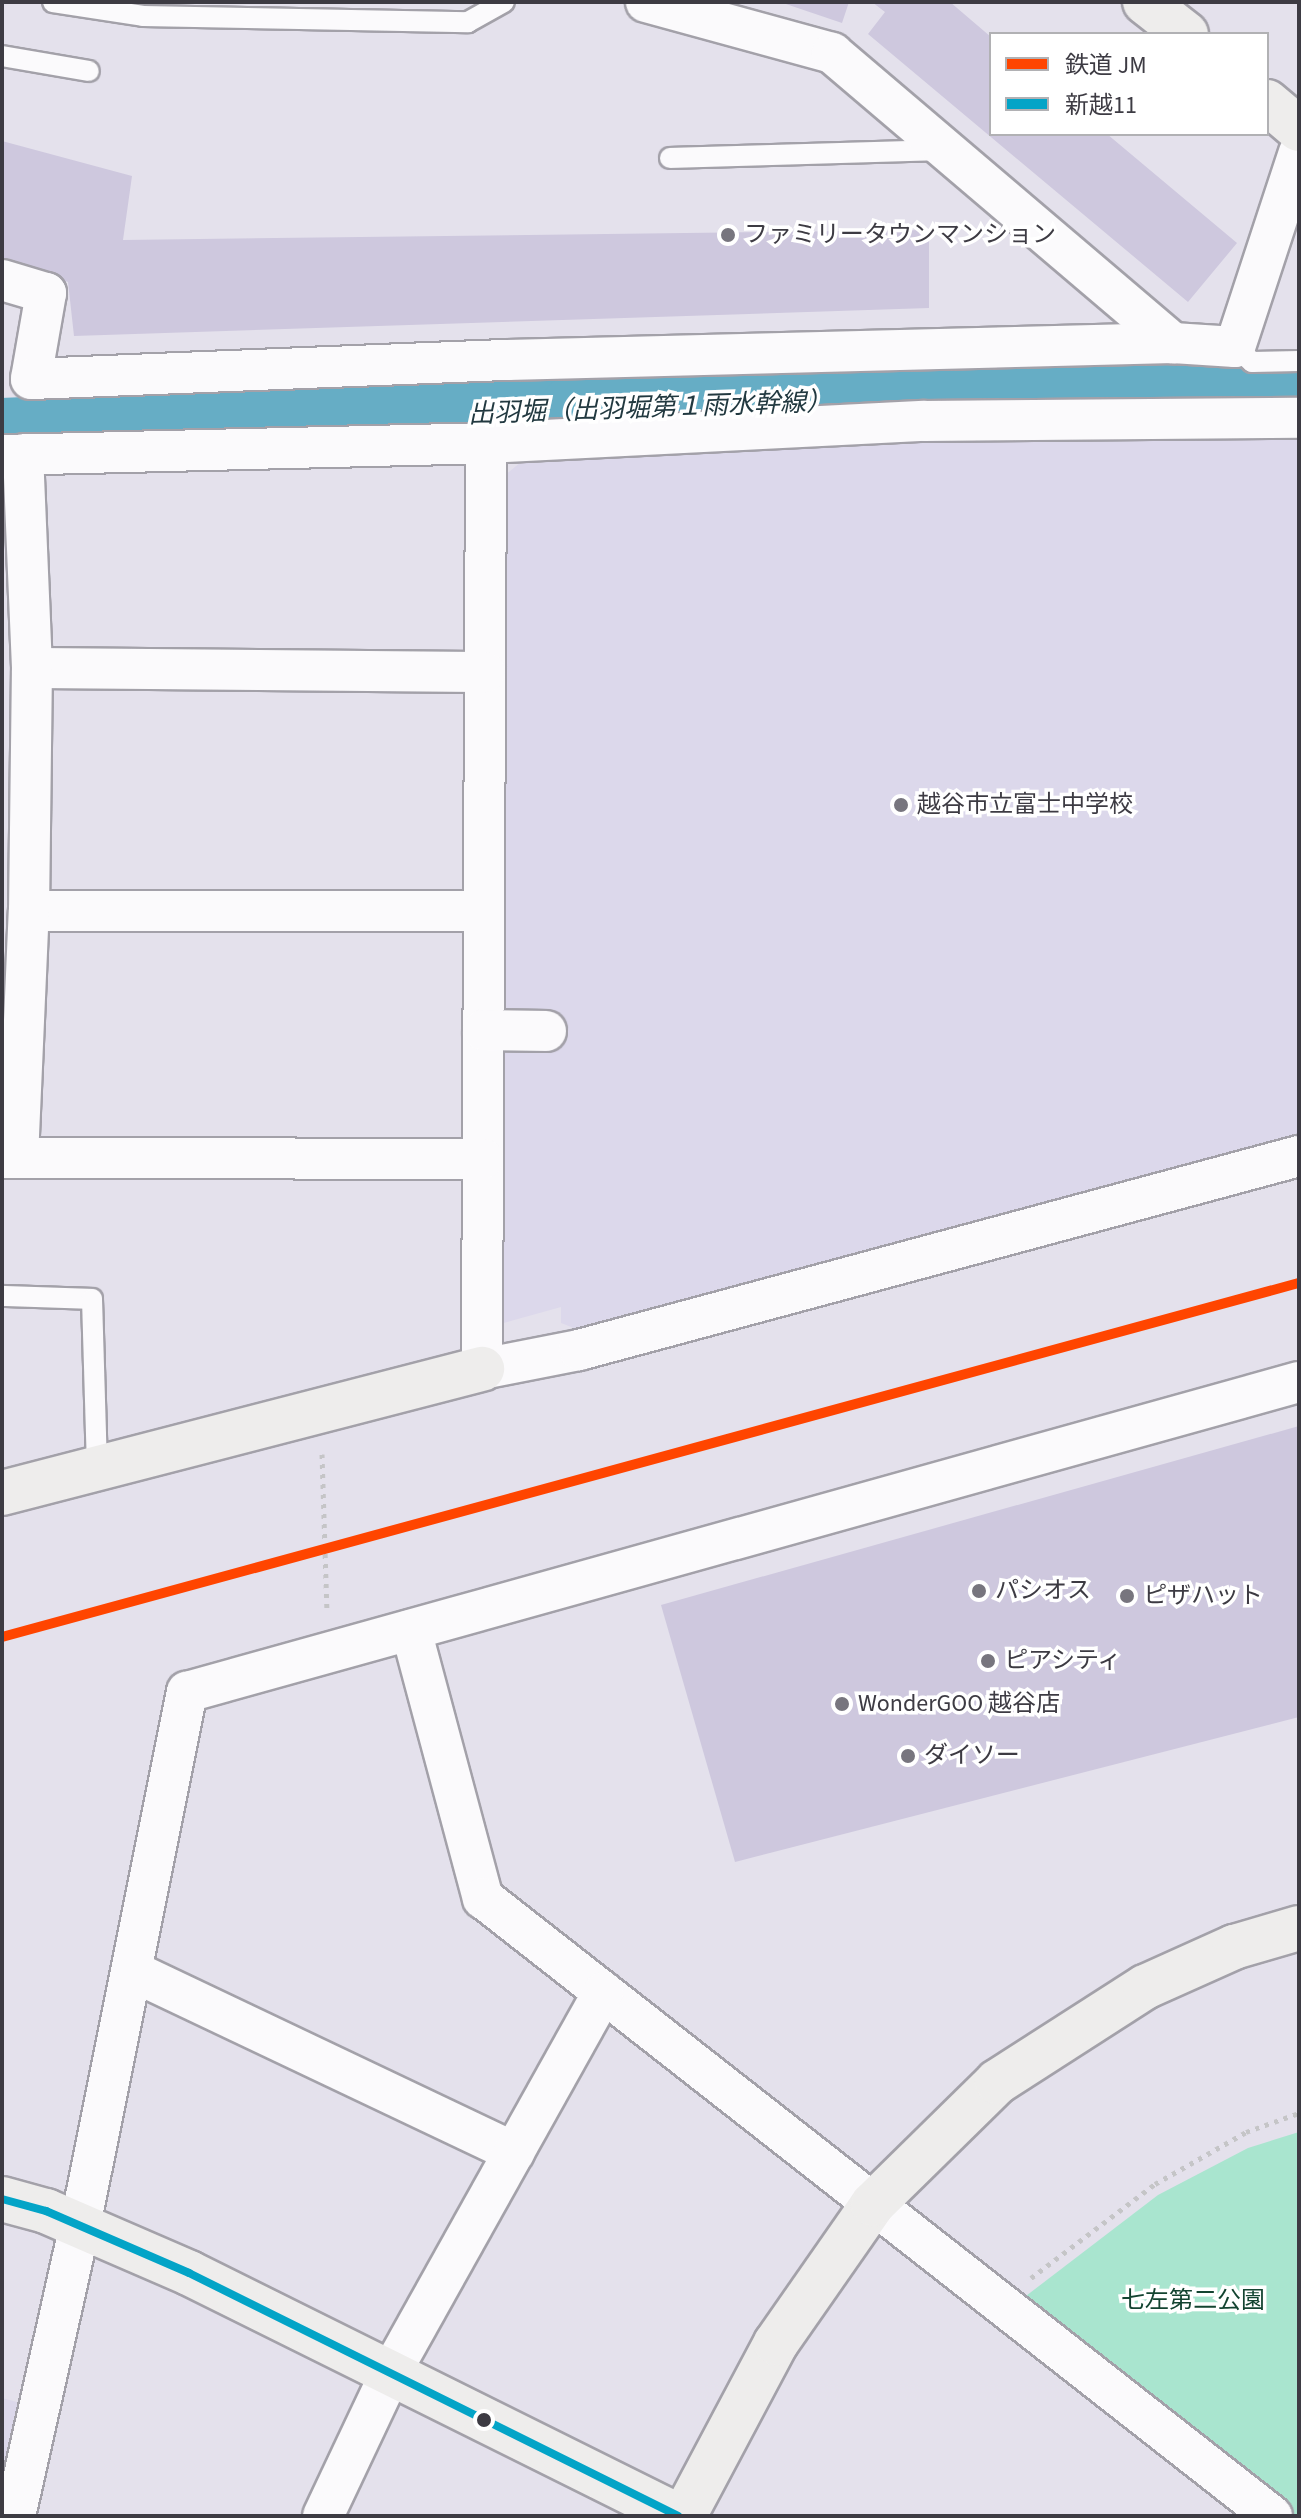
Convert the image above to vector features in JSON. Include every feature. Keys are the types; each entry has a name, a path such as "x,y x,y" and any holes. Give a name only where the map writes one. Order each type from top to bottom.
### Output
{"street":[{"path":"646,2 832,53 1173,343"},
{"path":"1145,2 1183,32"},
{"path":"1269,104 1299,129"},
{"path":"2,280 46,293 31,379 507,360 1173,343 1235,347 1299,152"},
{"path":"483,1159 10,1158 29,911 32,668 12,455 486,443 924,421 1299,418"},
{"path":"482,1369 486,443"},
{"path":"32,668 485,672"},
{"path":"29,911 484,911"},
{"path":"483,1030 546,1031"},
{"path":"2,1493 482,1369 594,1346 1299,1156"},
{"path":"15,2516 80,2226 187,1692 1299,1382"},
{"path":"411,1630 483,1898 1272,2516"},
{"path":"684,2516 776,2343 873,2204 997,2082 1145,1987 1234,1947 1299,1928"},
{"path":"132,1971 514,2152"},
{"path":"323,2516 391,2372 603,1992"},
{"path":"2,2199 80,2226 189,2273 678,2516"}],"lane":[{"path":"53,2 143,16 468,22 504,2"},
{"path":"2,56 89,71"},
{"path":"670,158 946,150"},
{"path":"1235,347 1252,362 1299,361"},
{"path":"2,1296 92,1299 97,1469"}],"path":[{"path":"321,1413 328,1653"},
{"path":"1022,2284 1155,2184 1246,2132 1299,2113"}],"shaded area":[{"name":"越谷市立富士中学校","path":"1242,437 1299,440 1299,1133 579,1330 561,1323 561,1307 500,1324 504,476 521,462 958,440"},
{"path":"2,2398 28,2405 2,2516"}],"green space":[{"name":"七左第二公園","path":"1299,2132 1299,2516 1292,2516 1022,2299 1158,2195 1248,2148"}],"building":[{"path":"780,2 849,2 842,23"},
{"path":"872,2 950,2 989,35 989,135 868,34 885,12"},
{"path":"990,136 1109,136 1237,243 1188,302"},
{"name":"ファミリータウンマンション","path":"2,141 132,176 123,240 929,230 929,308 74,336 68,282 2,258"},
{"name":"ピアシティ","path":"1299,1426 1299,1717 735,1862 661,1605"}],"waterway":[{"name":"出羽堀（出羽堀第１雨水幹線）","path":"2,433 575,409 1299,391"}],"rail line":[{"name":"JM","path":"2,1637 1299,1283"}],"transit line":[{"name":"新越11","path":"2,2199 46,2211 189,2273 678,2516"}],"place":[{"name":"ファミリータウンマンション","path":"728,235"},
{"name":"越谷市立富士中学校","path":"901,805"},
{"name":"パシオス","path":"979,1591"},
{"name":"ピザハット","path":"1127,1596"},
{"name":"ピアシティ","path":"988,1661"},
{"name":"WonderGOO 越谷店","path":"842,1704"},
{"name":"ダイソー","path":"908,1756"}]}
